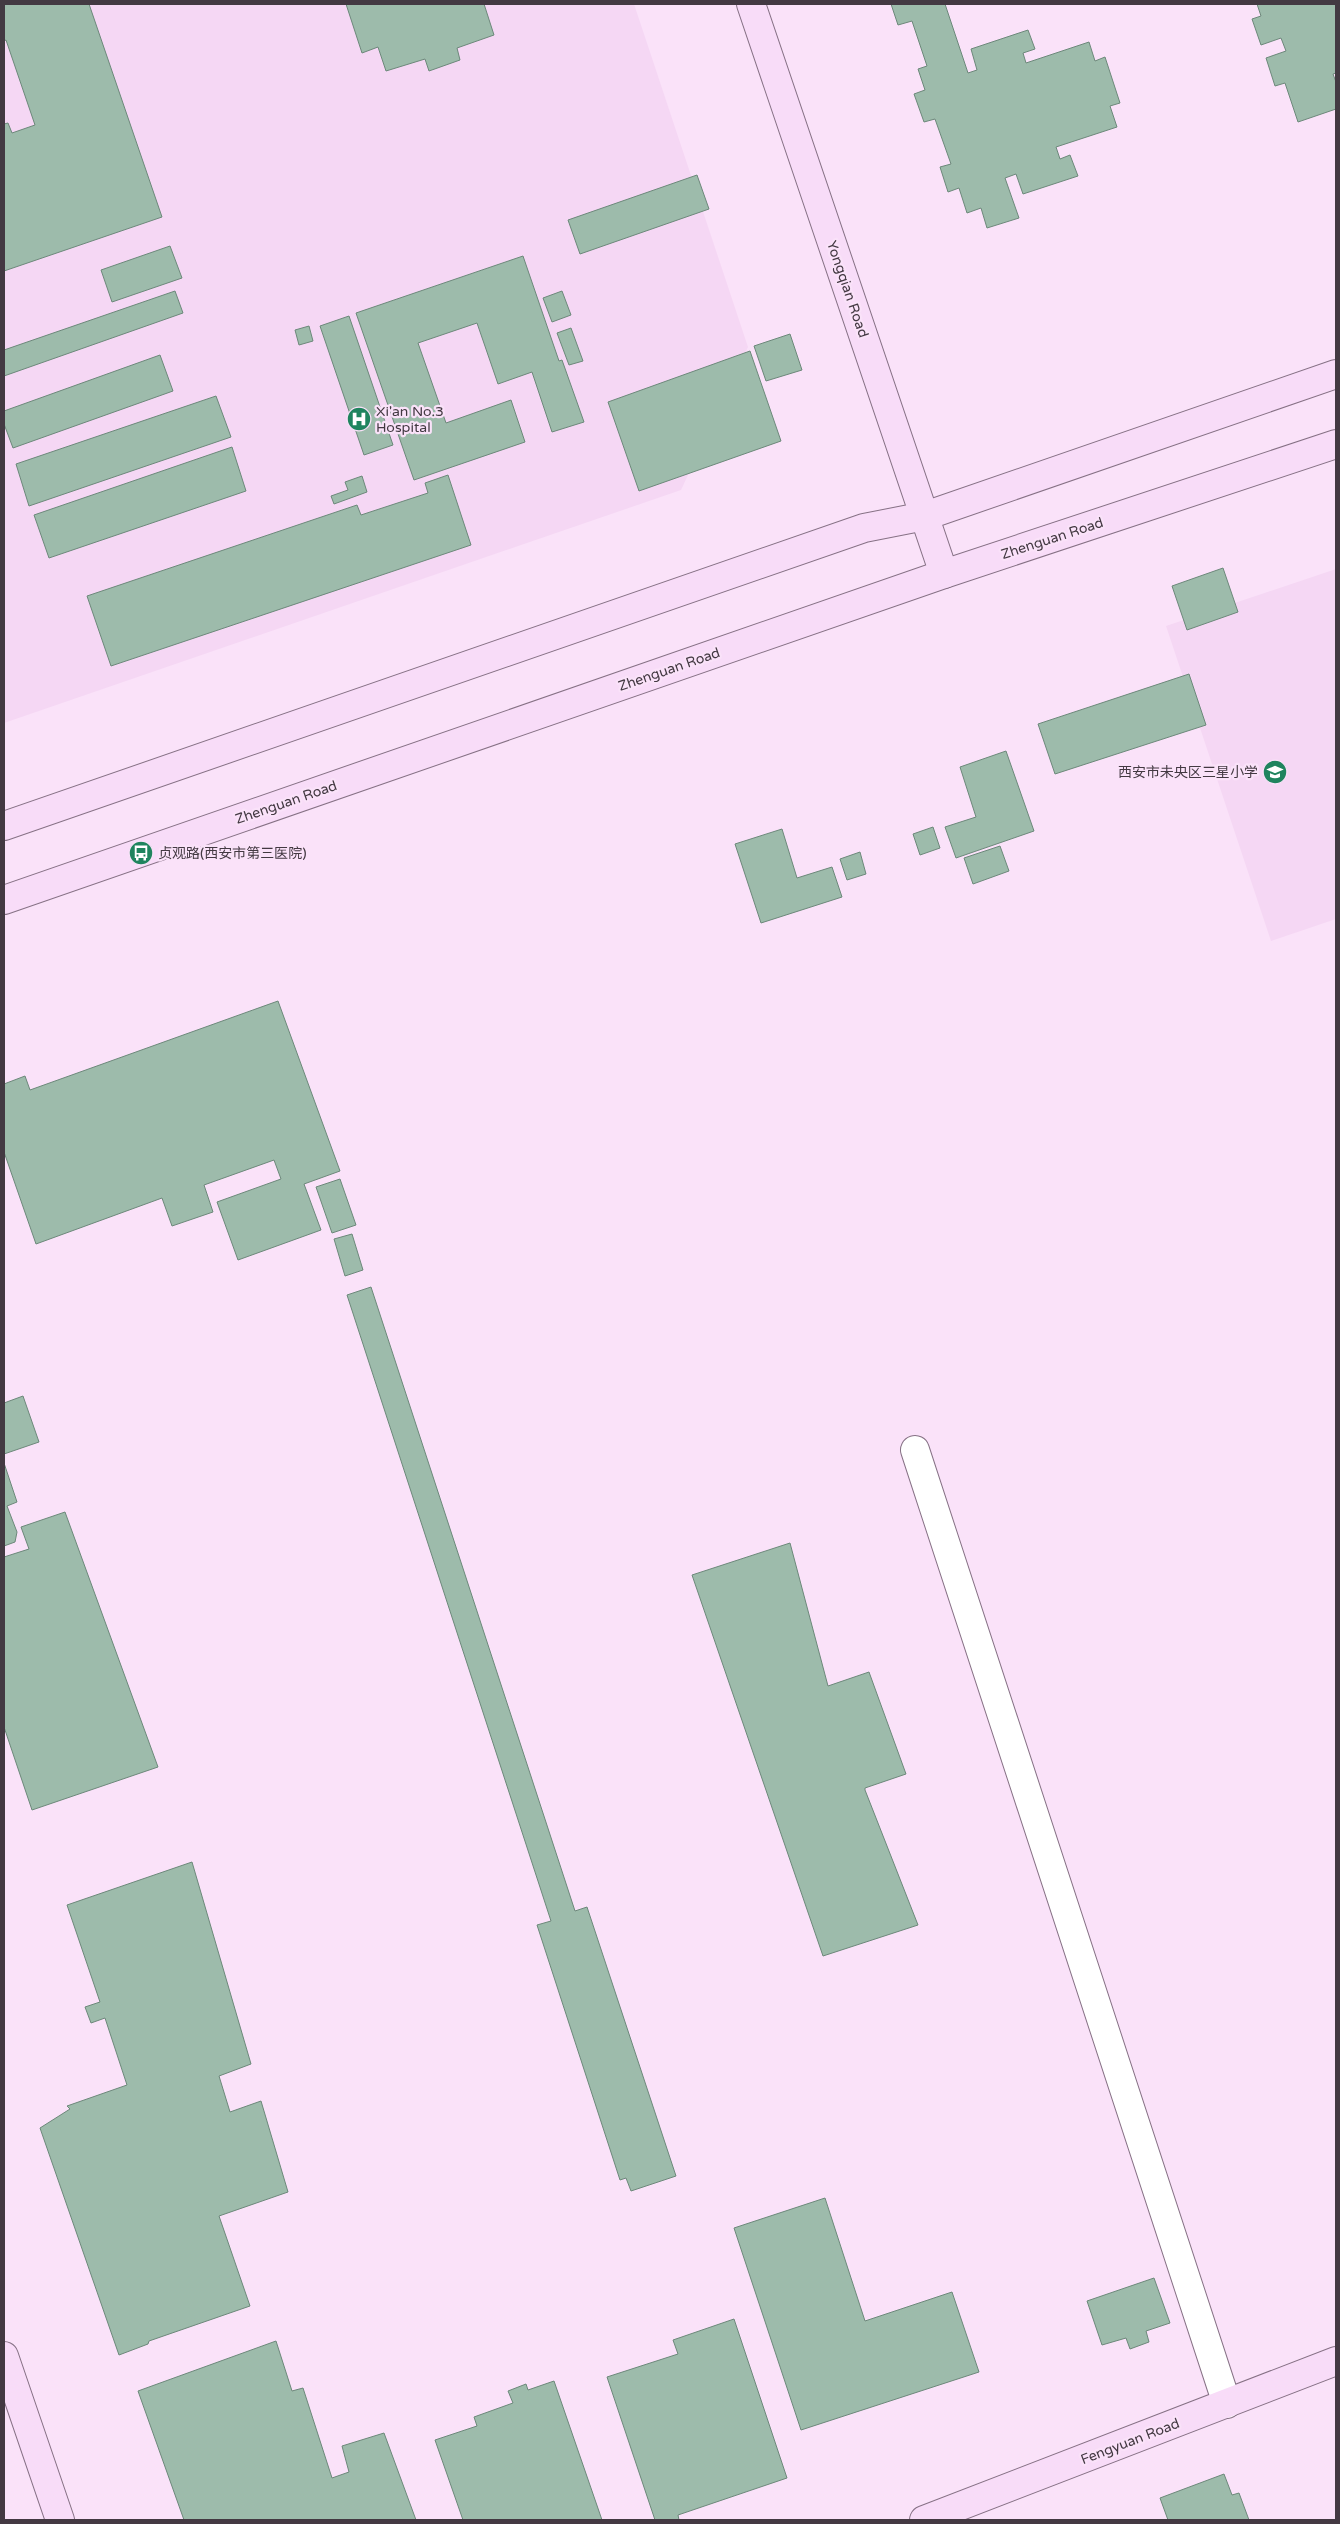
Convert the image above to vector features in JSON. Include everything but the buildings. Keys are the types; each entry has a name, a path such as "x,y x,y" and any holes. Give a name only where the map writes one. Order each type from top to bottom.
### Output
{"main road":[{"name":"Yongqian Road","path":"751,4 944,574"},
{"path":"4,826 864,528 925,516 1336,374"},
{"name":"Zhenguan Road","path":"4,900 944,574 1336,444"},
{"path":"4,2356 60,2520"},
{"name":"Fengyuan Road","path":"924,2520 1336,2361"}],"street":[{"path":"915,1450 1227,2404"}],"shaded area":[{"name":"Xi'an No.3 Hospital","path":"4,4 634,4 748,347 681,490 4,723"},
{"name":"西安市未央区三星小学","path":"1336,569 1336,919 1271,941 1166,626"}],"place":[{"name":"Xi'an No.3 Hospital","path":"359,419"},
{"name":"西安市未央区三星小学","path":"1275,772"},
{"name":"贞观路(西安市第三医院)","path":"141,853"}]}
